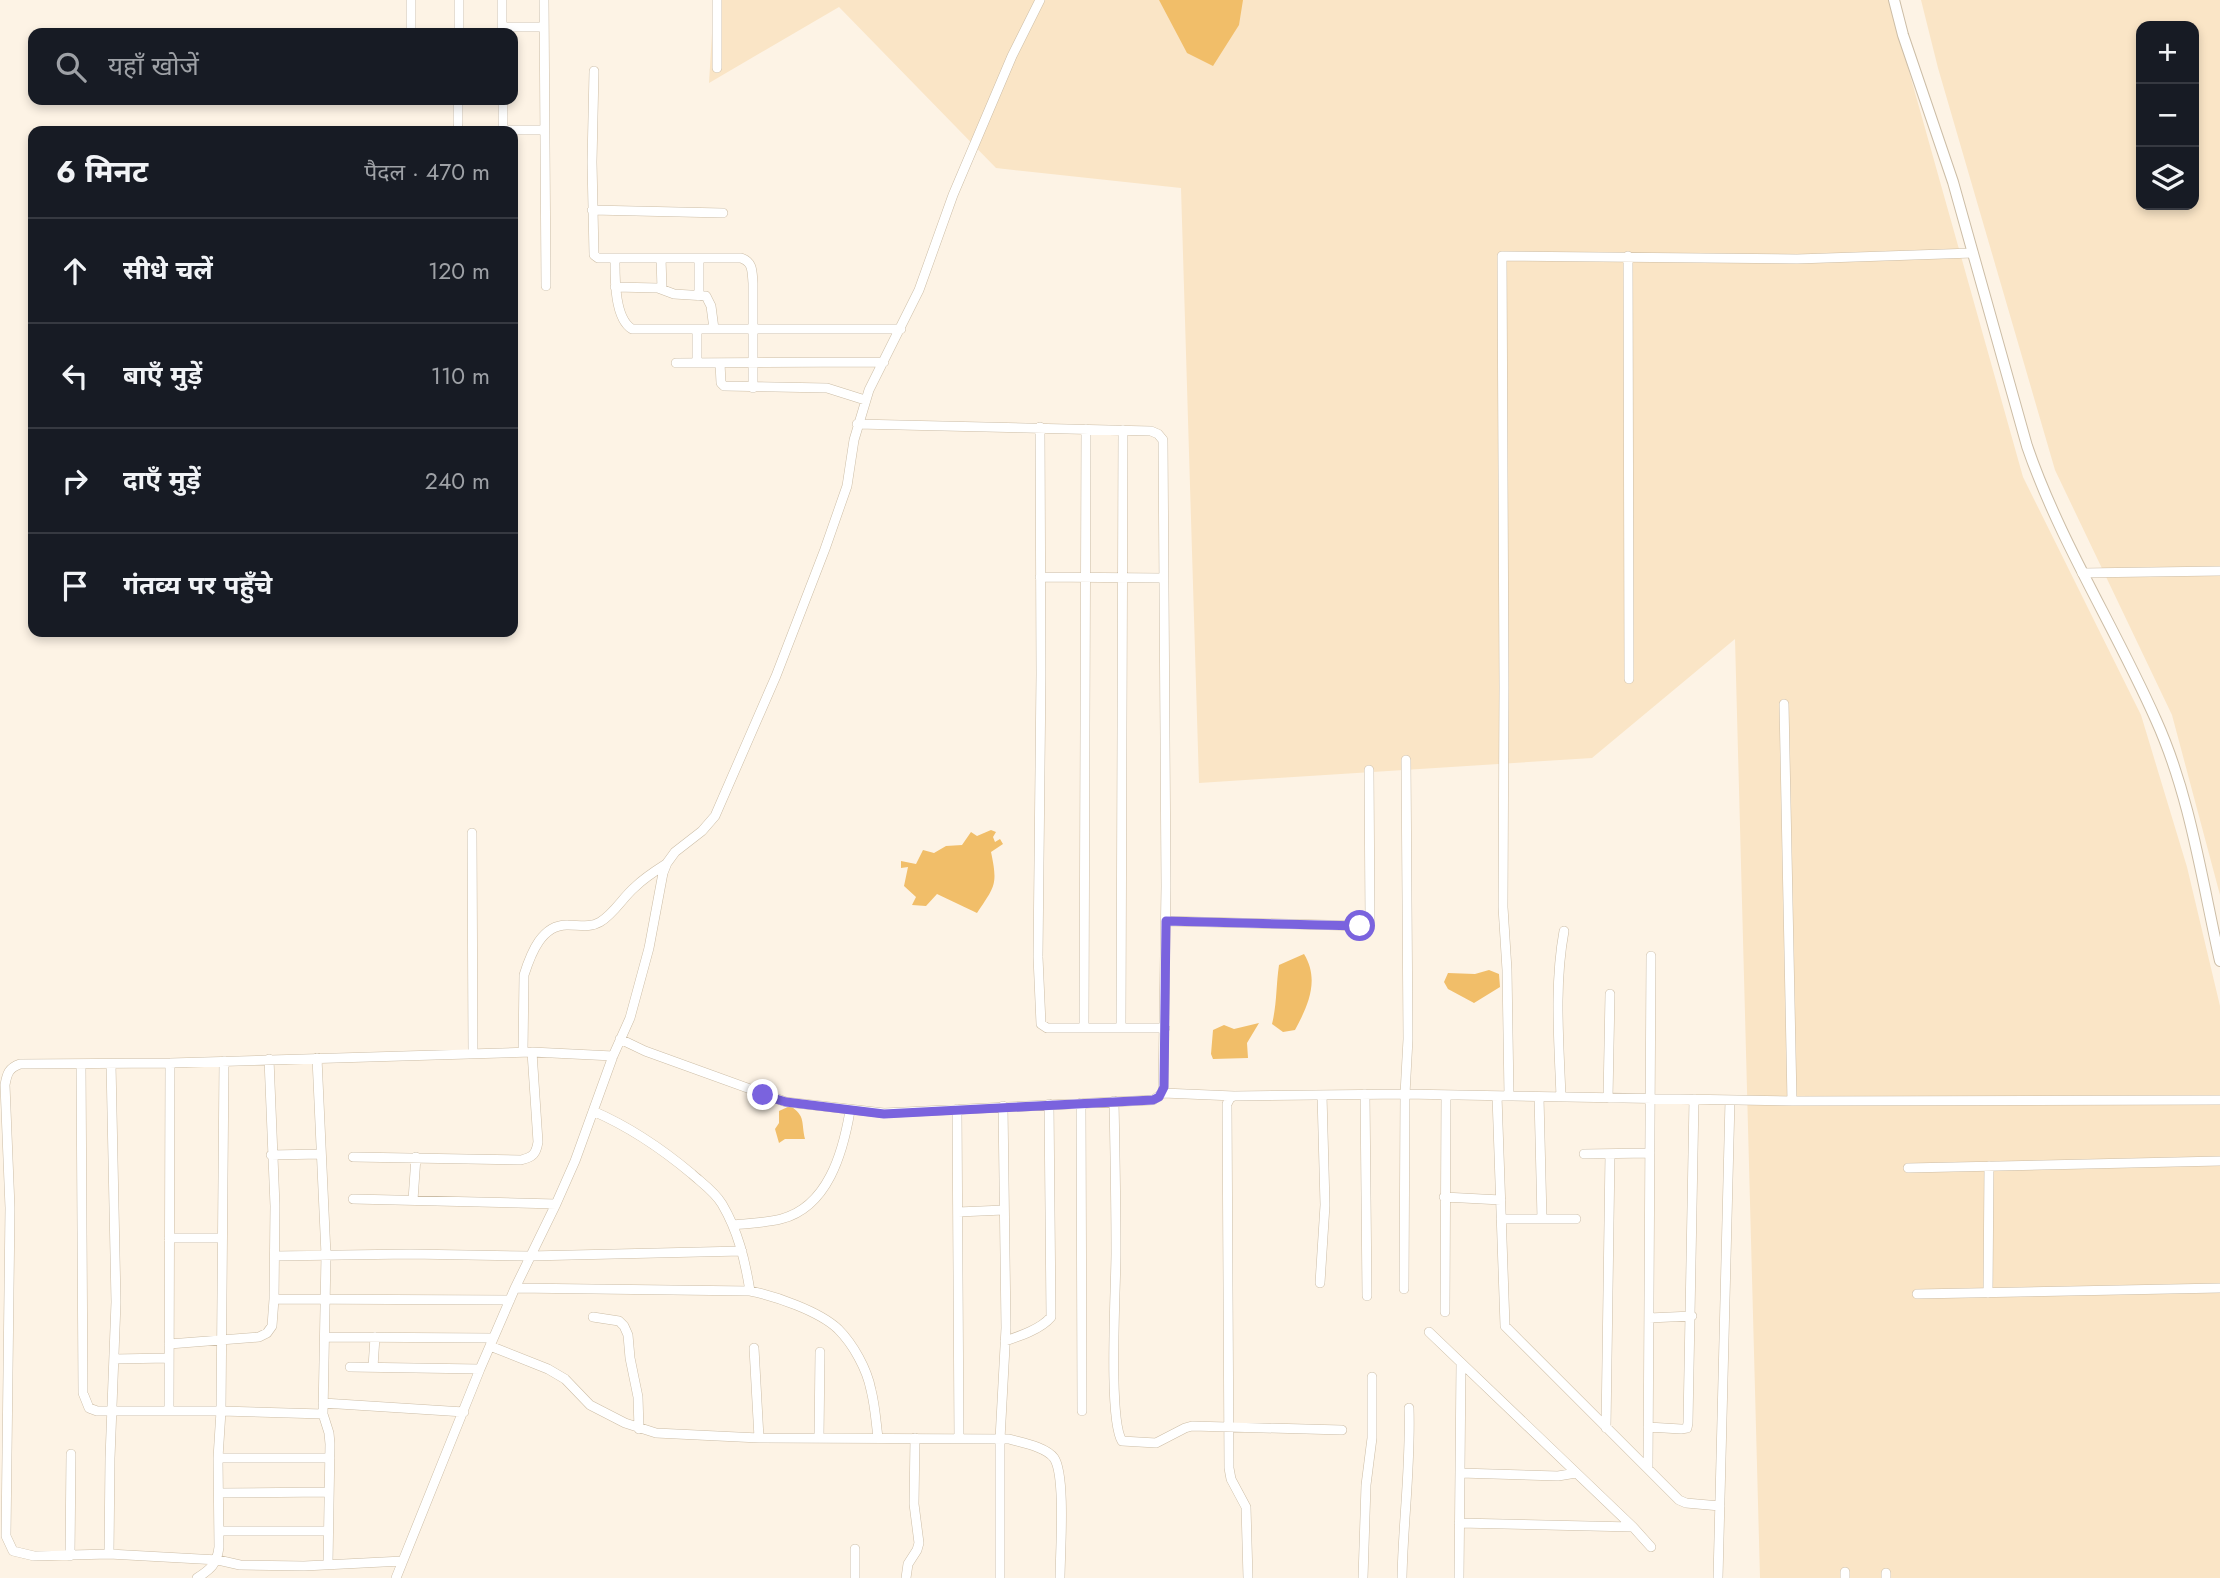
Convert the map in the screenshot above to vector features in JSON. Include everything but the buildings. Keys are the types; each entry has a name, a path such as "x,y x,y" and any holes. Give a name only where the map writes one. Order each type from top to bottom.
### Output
{"street":[{"path":"411,0 411,28"},
{"path":"459,0 459,28"},
{"path":"502,0 502,28"},
{"path":"544,0 546,286"},
{"path":"717,0 717,68"},
{"path":"396,1578 514,1288 556,1204 612,1056 636,1001 667,863 675,852 702,831 715,816 776,676 847,486 865,400 919,290 953,195 1012,56 1040,0"},
{"path":"1894,0 1903,35 1953,182 2035,468 2082,573 2157,721 2184,801 2220,961"},
{"path":"518,29 544,27"},
{"path":"594,71 594,255 598,258 747,260 752,266 753,388"},
{"path":"458,105 458,124"},
{"path":"503,105 503,126"},
{"path":"518,131 545,130"},
{"path":"592,210 723,213"},
{"path":"1509,1096 1503,907 1502,256 1797,259 1973,253"},
{"path":"1628,256 1629,679"},
{"path":"615,258 617,298 627,327 632,329 901,329"},
{"path":"661,258 662,289"},
{"path":"699,258 699,296"},
{"path":"615,287 662,289 674,294 706,296 709,299 714,330"},
{"path":"697,330 697,363"},
{"path":"676,363 884,362"},
{"path":"720,363 721,383 724,386 827,388 865,400"},
{"path":"858,424 1151,431 1163,440 1166,921 1163,1093"},
{"path":"1040,427 1038,957 1041,1024 1047,1028 1165,1028"},
{"path":"1084,1028 1086,429"},
{"path":"1121,1028 1123,430"},
{"path":"2082,573 2220,571"},
{"path":"1040,577 1163,578"},
{"path":"1784,704 1792,1101"},
{"path":"1404,1289 1405,1094 1408,1039 1406,760"},
{"path":"1166,921 1367,926 1370,922 1369,770"},
{"path":"472,833 473,1054"},
{"path":"354,1157 521,1160 531,1157 538,1142 527,1052 524,975 543,935 554,927 590,926 598,923 634,887 667,863"},
{"path":"1561,1097 1558,998 1564,931"},
{"path":"1648,1468 1651,956"},
{"path":"1608,1098 1610,994"},
{"path":"620,1039 645,1051 774,1099 884,1114 1153,1100 1163,1093 1792,1101 2220,1100"},
{"path":"403,1561 304,1566 240,1565 218,1560 109,1554 23,1556 13,1551 6,1536 10,1208 5,1085 7,1074 20,1063 81,1065 527,1052 612,1056"},
{"path":"317,1058 326,1255 323,1414 329,1433 330,1458 328,1564"},
{"path":"169,1344 259,1337 267,1333 272,1326 275,1206 271,1155 270,1059"},
{"path":"197,1578 218,1560 220,1531 218,1458 224,1061"},
{"path":"169,1410 170,1063"},
{"path":"109,1554 116,1302 111,1064"},
{"path":"81,1065 83,1393 89,1408 97,1411 323,1414"},
{"path":"1365,1094 1367,1296"},
{"path":"1320,1283 1325,1205 1322,1095"},
{"path":"1445,1311 1446,1095"},
{"path":"1234,1096 1227,1104 1231,1479 1246,1507 1248,1578"},
{"path":"1497,1096 1504,1326 1679,1500 1720,1506"},
{"path":"1539,1097 1542,1219"},
{"path":"1648,1427 1687,1428 1692,1316 1695,1099"},
{"path":"1718,1578 1730,1100"},
{"path":"1114,1101 1115,1391 1119,1436 1122,1441 1156,1443 1185,1428 1231,1426 1342,1430"},
{"path":"1081,1103 1082,1411"},
{"path":"1005,1340 1022,1335 1051,1317 1049,1104"},
{"path":"1000,1578 1000,1439 1005,1340 1003,1106"},
{"path":"957,1109 959,1439"},
{"path":"593,1111 635,1131 669,1155 721,1202 742,1251 750,1291"},
{"path":"733,1225 780,1219 802,1210 835,1171 844,1144 850,1111"},
{"path":"1584,1154 1650,1153"},
{"path":"271,1155 321,1154"},
{"path":"1606,1428 1610,1154"},
{"path":"413,1200 416,1157"},
{"path":"1908,1168 2220,1161"},
{"path":"1988,1293 1989,1166"},
{"path":"1444,1197 1501,1200"},
{"path":"354,1199 556,1204"},
{"path":"958,1212 1004,1210"},
{"path":"1501,1219 1576,1219"},
{"path":"169,1238 222,1238"},
{"path":"275,1256 530,1256 742,1251"},
{"path":"514,1288 750,1291 782,1299 837,1328 862,1365 871,1388 878,1438"},
{"path":"1917,1294 2220,1288"},
{"path":"274,1299 509,1300"},
{"path":"1649,1318 1692,1316"},
{"path":"593,1317 619,1321 628,1335 638,1397 639,1429"},
{"path":"1429,1332 1651,1546"},
{"path":"325,1337 492,1342 565,1379 590,1405 639,1429 656,1433 759,1438 1009,1439 1044,1451 1053,1456 1058,1466 1060,1578"},
{"path":"373,1367 375,1337"},
{"path":"754,1348 759,1438"},
{"path":"819,1438 820,1352"},
{"path":"114,1359 169,1358"},
{"path":"1459,1578 1461,1363"},
{"path":"349,1367 480,1369"},
{"path":"1363,1578 1366,1485 1372,1438 1372,1377"},
{"path":"323,1403 464,1412"},
{"path":"1402,1578 1409,1409"},
{"path":"906,1578 908,1564 919,1543 914,1504 915,1438"},
{"path":"70,1556 71,1454"},
{"path":"218,1458 330,1458"},
{"path":"1460,1473 1558,1476 1576,1472"},
{"path":"219,1493 328,1492"},
{"path":"1459,1523 1633,1527"},
{"path":"220,1531 328,1531"},
{"path":"855,1549 855,1578"}],"shaded area":[{"path":"714,0 1889,0 2023,477 2141,715 2187,867 2220,1006 2220,1578 1760,1578 1735,639 1592,758 1199,783 1181,188 996,168 839,7 709,83"},
{"path":"1159,0 1243,0 1239,25 1213,66 1187,53"},
{"path":"1921,0 2220,0 2220,895 2172,715 2055,470 1938,68"},
{"path":"991,830 996,832 993,837 995,842 1000,839 1003,844 991,852 993,885 977,913 937,894 926,906 912,905 916,897 904,886 908,867 901,868 901,861 916,864 923,850 934,853 946,846 962,845 971,832 977,836"},
{"path":"1304,954 1311,973 1310,993 1295,1030 1283,1032 1272,1024 1279,965"},
{"path":"1489,970 1499,974 1500,987 1474,1003 1448,989 1444,982 1448,973 1475,974"},
{"path":"1259,1023 1247,1043 1248,1058 1213,1059 1213,1030 1224,1025 1234,1029"},
{"path":"790,1106 801,1116 805,1139 785,1139 779,1143 775,1129 779,1123 779,1111"}],"route":[{"path":"763,1095 786,1102 884,1114 1153,1100 1163,1093 1164,1087 1166,921 1360,926"}]}
